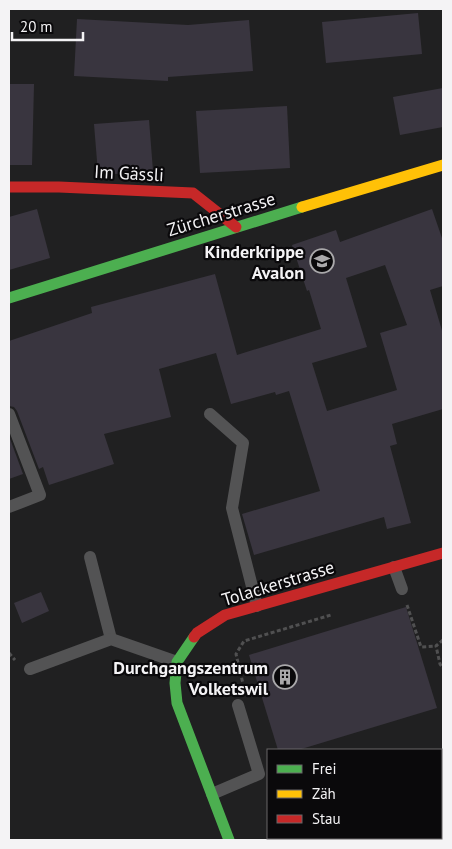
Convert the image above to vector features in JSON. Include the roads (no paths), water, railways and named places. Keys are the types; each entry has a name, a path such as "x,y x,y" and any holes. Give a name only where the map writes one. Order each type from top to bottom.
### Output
{"street":[{"name":"Zürcherstrasse","path":"9,298 443,165"},
{"name":"Im Gässli","path":"9,188 59,187 193,193 236,227"},
{"name":"Tolackerstrasse","path":"177,662 197,633 225,615 443,553"},
{"path":"177,662 175,683 177,703 229,840"}],"lane":[{"path":"9,414 40,495 9,507"},
{"path":"210,414 243,443 232,508 257,606"},
{"path":"90,557 111,639"},
{"path":"394,567 402,589"},
{"path":"30,669 111,639 177,662"},
{"path":"212,794 259,774 238,705"}],"place":[{"name":"Kinderkrippe Avalon","path":"322,261"},
{"name":"Durchgangszentrum Volketswil","path":"285,677"}]}
